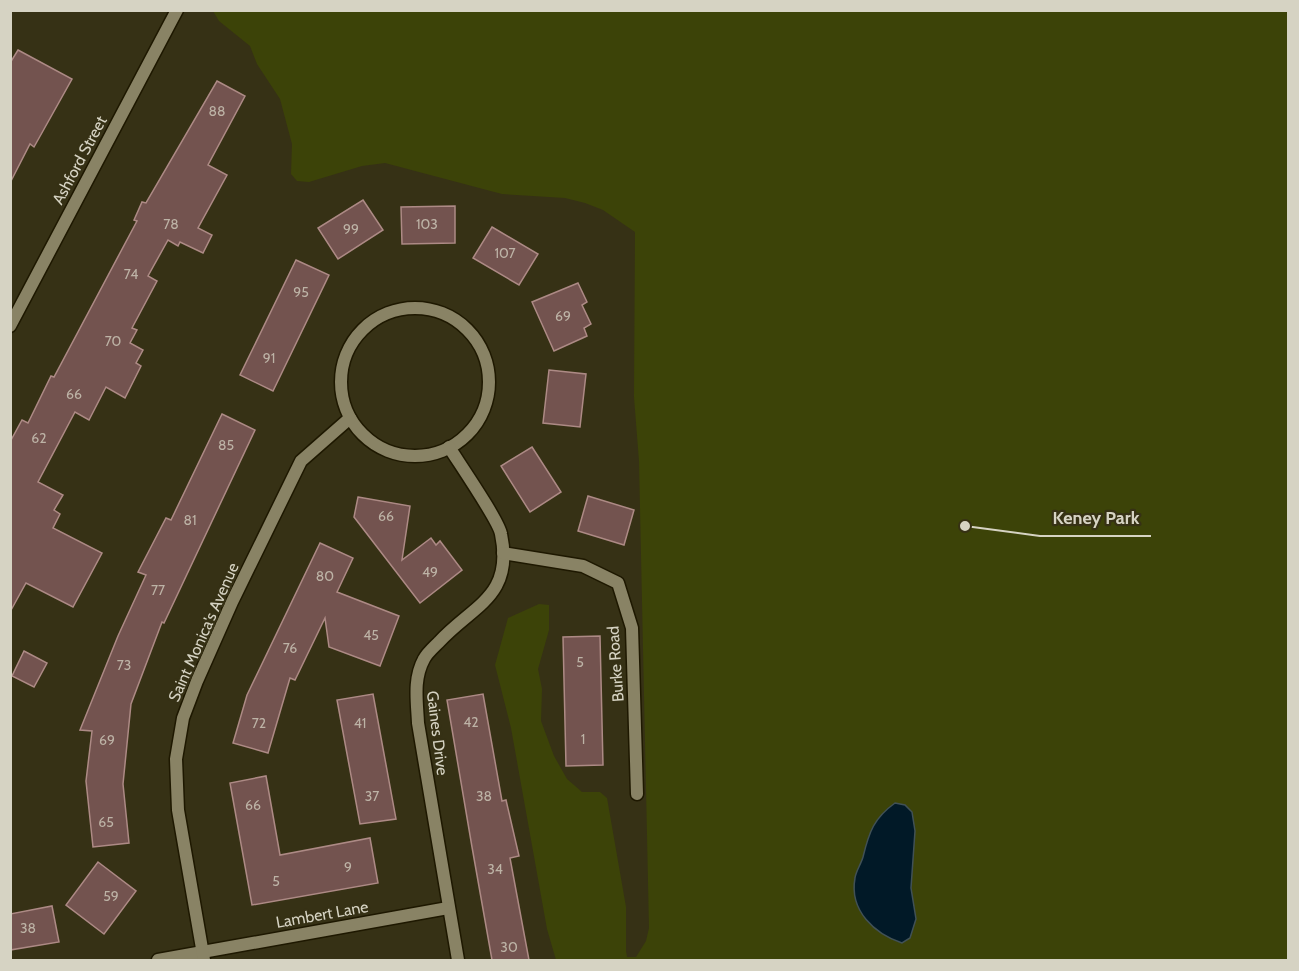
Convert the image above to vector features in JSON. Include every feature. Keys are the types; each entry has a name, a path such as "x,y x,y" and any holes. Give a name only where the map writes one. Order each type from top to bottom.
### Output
{"street":[{"name":"Ashford Street","path":"10,326 177,10"},
{"path":"417,308 442,313 464,326 480,346 488,370 488,396 479,420 462,440 439,452 419,456 398,455 379,447 362,435 350,418 341,393 342,368 352,344 368,324 391,312 417,308"},
{"name":"Saint Monica's Avenue","path":"204,957 178,810 176,759 183,718 196,681 232,602 301,461 350,418"},
{"name":"Gaines Drive","path":"449,447 501,532 502,554 500,577 490,598 444,636 424,658 416,684 418,723 458,960"},
{"name":"Burke Road","path":"502,554 583,566 618,583 632,628 637,794"},
{"name":"Lambert Lane","path":"158,960 204,957 448,908"}],"green space":[{"path":"213,11 1288,11 1288,960 556,960 547,929 511,728 495,665 508,618 539,604 549,605 549,630 538,669 542,689 541,721 554,756 567,779 582,792 600,792 607,798 626,907 627,957 636,957 646,941 649,928 639,461 634,397 635,232 603,210 585,203 565,198 502,194 385,163 362,166 309,182 297,181 291,174 292,144 280,99 257,64 250,46 219,21"}],"water":[{"path":"895,803 905,805 912,812 915,831 911,888 916,919 910,938 902,943 882,934 866,919 860,911 854,890 856,875 870,833 882,814"}],"building":[{"path":"18,50 72,79 34,147 30,144 10,183 10,63"},
{"path":"217,81 245,96 208,165 227,175 198,228 212,235 203,253 180,242 178,246 168,240 148,276 157,281 132,328 137,330 130,343 143,350 136,363 141,366 125,398 106,387 89,420 75,412 38,482 63,495 54,510 60,514 53,528 102,553 73,607 26,583 10,612 10,442 22,420 28,423 51,376 54,377 137,221 134,220 142,202 146,203"},
{"path":"363,200 383,230 338,259 318,228"},
{"path":"455,206 455,243 402,244 401,207"},
{"path":"492,227 538,254 519,285 473,258"},
{"path":"296,260 329,275 273,391 240,375"},
{"path":"578,283 587,302 582,305 591,324 584,328 587,336 554,351 532,302"},
{"path":"549,370 586,374 580,427 543,423"},
{"path":"222,414 255,430 164,623 162,622 131,704 123,784 129,843 93,847 86,781 92,731 80,730 118,636 146,575 138,572 166,518 171,520"},
{"path":"532,447 561,492 530,512 501,466"},
{"path":"588,496 634,510 624,545 578,531"},
{"path":"358,497 410,506 402,560 431,538 436,545 440,541 462,570 420,603 354,517"},
{"path":"320,543 353,558 337,592 399,616 380,666 329,647 325,618 295,680 290,678 268,753 233,743 247,695"},
{"path":"600,636 603,765 566,766 563,637"},
{"path":"24,651 47,663 34,687 12,676"},
{"path":"373,694 396,819 360,824 337,700"},
{"path":"483,694 502,801 506,800 519,856 510,858 529,960 492,960 472,847 447,700"},
{"path":"266,776 280,855 370,838 378,883 252,905 230,783"},
{"path":"98,862 136,891 104,934 66,905"},
{"path":"52,906 59,942 10,950 10,914"}],"place":[{"name":"Keney Park","path":"965,526"}]}
